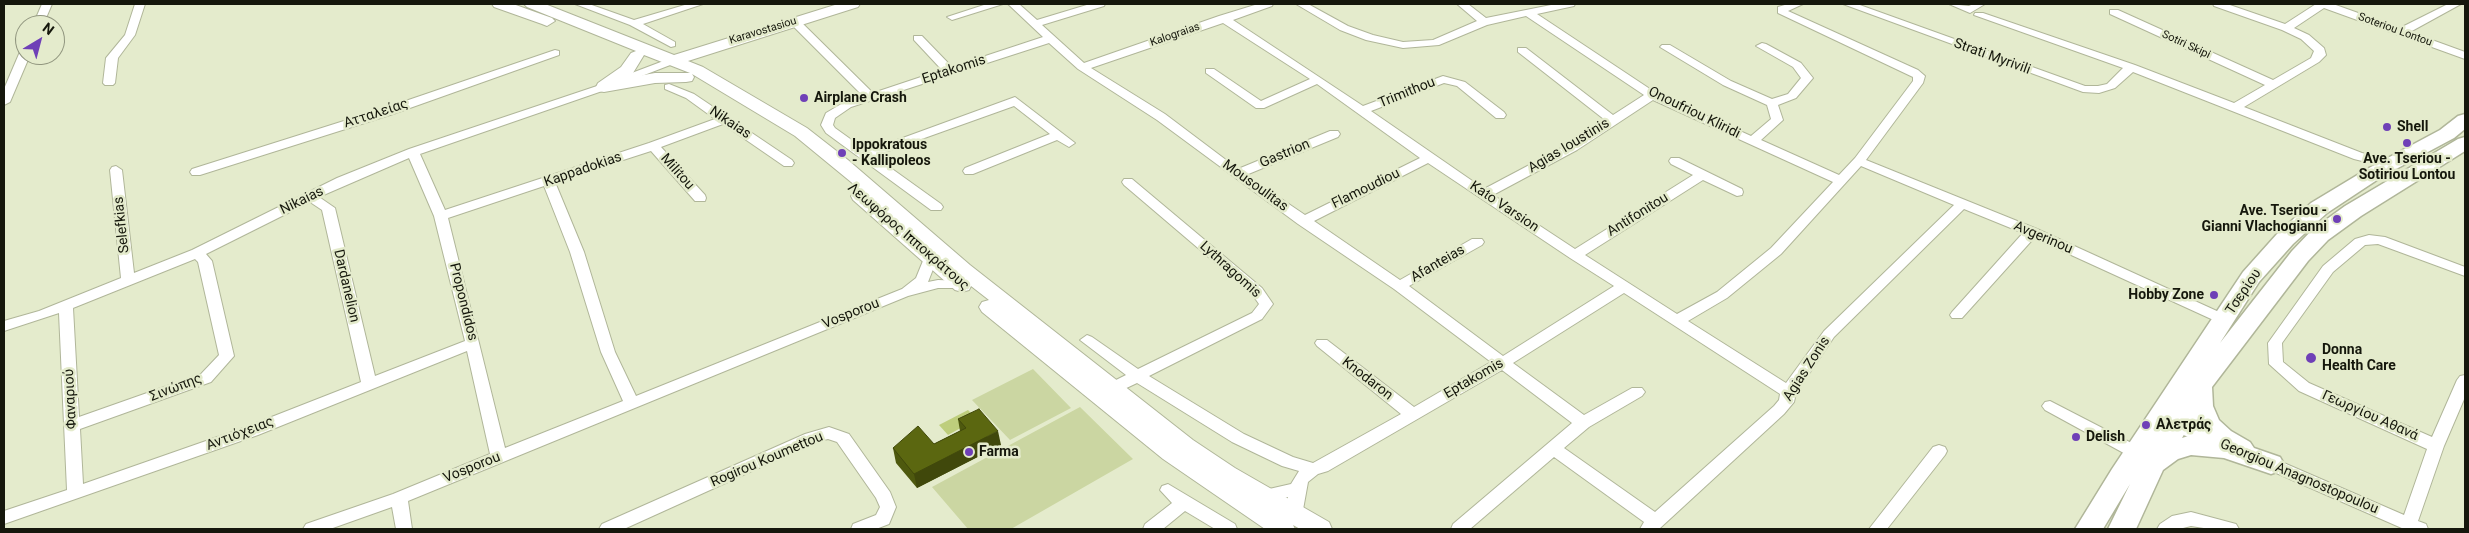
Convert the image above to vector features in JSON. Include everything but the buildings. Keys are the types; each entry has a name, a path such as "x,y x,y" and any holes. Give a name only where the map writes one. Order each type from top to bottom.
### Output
{"main road":[{"name":"Λεωφόρος Ιπποκράτους","path":"499,4 637,56 675,62 803,151 844,182 930,259 1171,453 1289,522 1320,529"},
{"name":"Λεωφόρος Ιπποκράτους","path":"532,4 675,62 756,104 801,132 842,164 963,270 1185,446 1262,496 1289,522"},
{"name":"Karavostasiou","path":"604,88 655,78 675,62 712,46 842,5"},
{"path":"675,62 701,57 712,46"},
{"path":"604,88 627,70 637,56"},
{"name":"Τσερίου","path":"2122,529 2144,460 2181,383 2252,277 2293,230 2319,208 2383,168 2447,134 2465,120"},
{"name":"Τσερίου","path":"2089,529 2097,513 2144,460 2176,428 2200,386 2280,280 2320,235 2353,211 2465,144"},
{"path":"2200,386 2200,406 2208,426 2222,438 2270,464"},
{"path":"2144,460 2191,445 2225,449 2270,464"}],"street":[{"path":"109,83 112,58 130,35 140,4"},
{"path":"580,4 634,23 675,62"},
{"path":"634,23 698,4"},
{"path":"952,17 998,4"},
{"name":"Mousoulitas","path":"1013,4 1049,39 1082,67 1162,117 1237,174 1399,286 1583,423"},
{"path":"1034,24 1100,4"},
{"name":"Kalograias","path":"1082,67 1268,4"},
{"path":"1301,4 1344,28 1370,38 1403,45 1435,43 1484,22 1530,14 1570,4"},
{"path":"1462,4 1484,22"},
{"path":"1676,320 1722,295 1776,251 1859,162 1920,78 1914,72 1783,13 1782,9 1798,4"},
{"name":"Strati Myrivili","path":"1848,4 2083,89 2098,90 2111,86 2131,67"},
{"path":"1954,4 1976,9 2236,107 2358,156 2383,168"},
{"name":"Sotiri Skipi","path":"2126,4 2114,12 2272,84"},
{"path":"2218,4 2286,28 2316,44 2320,50 2320,55 2236,107"},
{"path":"2286,28 2327,4"},
{"name":"Soteriou Lontou","path":"2327,4 2465,56"},
{"path":"2401,32 2456,4"},
{"name":"Onoufriou Kliridi","path":"1530,14 1652,95 1841,180"},
{"name":"Kato Varsion","path":"1223,18 1318,79 1429,158 1575,255 1788,392"},
{"path":"794,21 871,97"},
{"path":"918,38 950,72"},
{"name":"Eptakomis","path":"936,207 867,155 830,130 827,120 839,108 1049,39"},
{"path":"1666,47 1727,83 1772,102 1792,96 1807,78 1798,66 1762,46"},
{"path":"1522,50 1612,120"},
{"name":"Ατταλείας","path":"196,172 389,111 555,53"},
{"name":"Nikaias","path":"4,326 66,306 197,253 341,181 413,152 604,88 675,62"},
{"path":"4,102 20,65"},
{"path":"1210,71 1260,106 1318,79"},
{"name":"Trimithou","path":"1363,110 1443,79 1461,84 1500,115"},
{"name":"Nikaias","path":"669,87 690,96 788,163"},
{"name":"Agias Ioustinis","path":"1484,194 1572,147 1652,95"},
{"path":"867,155 1015,101 1069,143"},
{"path":"1752,141 1777,120 1772,102"},
{"name":"Kappadokias","path":"441,216 549,182 725,119"},
{"path":"969,170 1058,134"},
{"name":"Gastrion","path":"1237,174 1334,134"},
{"name":"Militou","path":"653,146 700,198"},
{"name":"Propondidos","path":"413,152 441,216 474,343 499,457"},
{"name":"Flamoudiou","path":"1303,220 1429,158"},
{"path":"1675,161 1737,192"},
{"name":"Avgerinou","path":"1859,162 2032,232 2225,320"},
{"name":"Selefkias","path":"116,170 128,280"},
{"name":"Antifonitou","path":"1575,255 1702,175"},
{"path":"549,182 577,252 608,352 632,404"},
{"name":"Lythragomis","path":"1113,388 1257,316 1266,304 1257,291 1128,182"},
{"name":"Dardanelion","path":"311,197 328,208 369,383"},
{"name":"Agias Zonis","path":"1652,525 1779,410 1786,402 1788,392 1829,334 1962,204"},
{"path":"1957,314 2032,232"},
{"name":"Γεωργίου Αθανά","path":"2436,446 2304,387 2276,364 2274,343 2328,269 2360,242 2369,239 2380,240 2465,272"},
{"name":"Afanteias","path":"1399,286 1477,242"},
{"name":"Σινώπης","path":"72,426 206,378 227,356 205,261 197,253"},
{"path":"903,293 922,280 930,259"},
{"path":"903,293 938,284 962,285"},
{"name":"Eptakomis","path":"1317,468 1502,363 1624,286"},
{"name":"Vosporou","path":"312,529 399,498 903,293"},
{"name":"Φαναριού","path":"66,306 75,493"},
{"path":"1087,340 1139,376 1238,438 1288,462 1317,468"},
{"name":"Αντιόχειας","path":"4,518 252,431 369,383 474,343"},
{"name":"Knodaron","path":"1322,343 1412,414"},
{"path":"2414,527 2436,446 2464,386"},
{"path":"1459,529 1583,423 1637,392"},
{"path":"2050,406 2144,460"},
{"name":"Georgiou Anagnostopoulou","path":"2176,428 2270,464 2414,527"},
{"name":"Rogirou Koumettou","path":"608,529 811,438 829,433 843,438 884,496 888,508 883,519 859,529"},
{"path":"1553,448 1652,525"},
{"path":"1877,529 1939,451"},
{"path":"1289,522 1301,479 1317,468"},
{"path":"1262,496 1285,493 1297,489"},
{"path":"1168,490 1184,503 1229,529"},
{"path":"399,498 404,529"},
{"path":"1151,529 1184,503"},
{"path":"2166,529 2178,521 2191,519 2230,529"}],"shaded area":[{"path":"1033,369 1071,408 1010,440 972,400"},
{"path":"1080,407 1133,459 1011,529 968,529 932,487"},
{"path":"968,410 977,419 948,435 939,425"}],"place":[{"name":"Airplane Crash","path":"804,98"},
{"name":"Shell","path":"2387,127"},
{"name":"Ave. Tseriou - Sotiriou Lontou","path":"2407,143"},
{"name":"Ippokratous - Kallipoleos","path":"842,153"},
{"name":"Ave. Tseriou - Gianni Vlachogianni","path":"2337,219"},
{"name":"Hobby Zone","path":"2214,295"},
{"name":"Donna Health Care","path":"2311,358"},
{"name":"Αλετράς","path":"2146,425"},
{"name":"Delish","path":"2076,437"},
{"name":"Farma","path":"969,452"}]}
